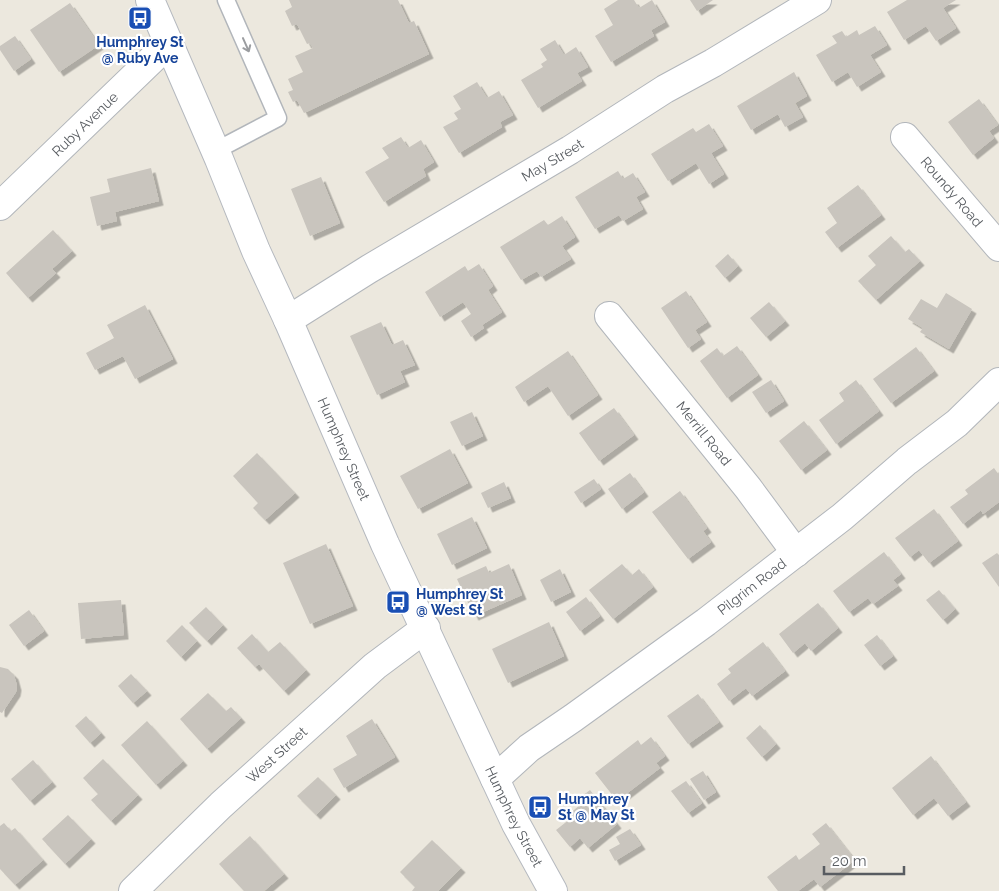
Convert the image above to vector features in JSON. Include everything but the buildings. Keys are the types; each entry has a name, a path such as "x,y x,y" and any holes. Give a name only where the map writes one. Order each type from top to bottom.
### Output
{"street":[{"name":"Humphrey Street","path":"150,0 256,251 385,544 426,628 516,824 553,891"},
{"name":"May Street","path":"288,320 368,269 531,174 665,89 817,0"},
{"name":"Ruby Avenue","path":"0,206 169,43"},
{"name":"Roundy Road","path":"904,137 999,247"},
{"name":"Merrill Road","path":"610,316 748,488 796,553"},
{"name":"Pilgrim Road","path":"496,779 530,748 706,622 842,517 907,461 957,423 999,382"},
{"name":"West Street","path":"133,891 221,805 375,666 426,628"}],"lane":[{"path":"215,151 278,118 226,0"}],"place":[{"name":"Humphrey St @ Ruby Ave","path":"140,18"},
{"name":"Humphrey St @ West St","path":"398,602"},
{"name":"Humphrey St @ May St","path":"540,807"}]}
